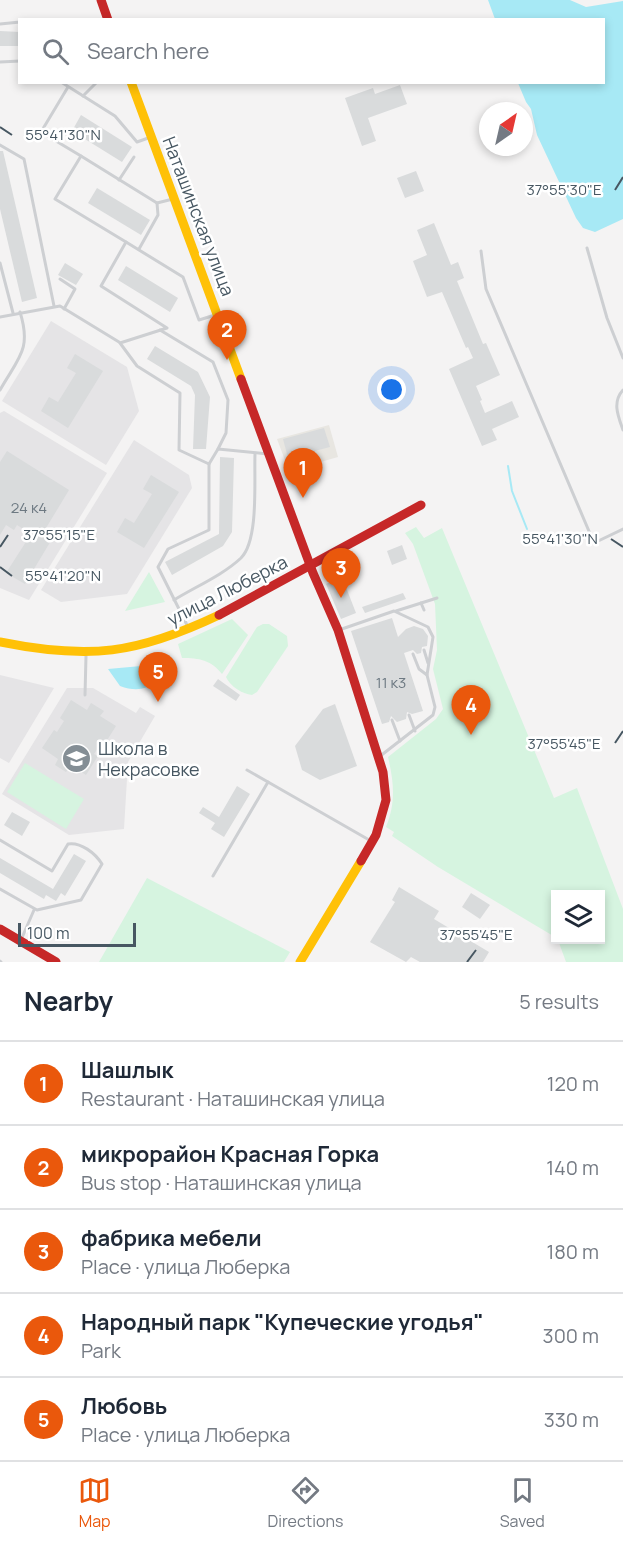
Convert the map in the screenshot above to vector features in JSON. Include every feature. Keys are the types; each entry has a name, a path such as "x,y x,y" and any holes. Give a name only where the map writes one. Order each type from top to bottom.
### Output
{"street":[{"path":"101,0 107,18"},
{"name":"Наташинская улица","path":"132,84 310,565 338,630 385,780 387,800 381,823 300,962"},
{"name":"улица Люберка","path":"0,642 28,650 86,656 138,647 190,630 421,505"},
{"path":"0,929 56,962"}],"lane":[{"path":"0,24 18,21"},
{"path":"0,62 18,61"},
{"path":"64,84 115,116 137,142 152,137"},
{"path":"83,96 95,84"},
{"path":"68,87 41,132 157,203 175,198"},
{"path":"0,145 24,159 54,306"},
{"path":"81,156 55,200 183,277 199,320 218,314"},
{"path":"119,180 134,158"},
{"path":"139,250 158,215 157,203"},
{"path":"120,343 167,328 101,286 126,242"},
{"path":"587,248 607,318 623,357"},
{"path":"481,251 486,289 594,543 623,529"},
{"path":"0,263 13,313"},
{"path":"60,279 75,289 64,309"},
{"path":"0,317 54,306 64,309 120,343 137,366 180,393 179,450 209,464"},
{"path":"0,390 26,346 27,333 20,312"},
{"path":"160,330 213,362 228,400 226,433 209,464 208,530 168,549 158,567 190,630"},
{"path":"623,390 617,399 617,415 623,430"},
{"path":"218,449 270,454"},
{"path":"174,600 241,557 249,546 252,533 255,454"},
{"path":"338,630 437,598"},
{"path":"421,603 424,610"},
{"path":"378,759 429,721 435,707 427,675 433,637 428,627 394,612"},
{"path":"424,650 429,666"},
{"path":"413,654 419,669 427,675"},
{"path":"85,695 86,656"},
{"path":"408,715 415,731"},
{"path":"392,720 400,742"},
{"path":"247,770 372,842"},
{"path":"213,876 268,782"},
{"path":"0,840 52,871 68,844 75,843 96,856 102,864 81,900 34,910 0,889"},
{"path":"20,941 34,910"}],"shaded area":[{"path":"51,321 127,367 139,411 106,465 2,401"},
{"path":"4,411 107,473 29,600 0,588 0,413"},
{"path":"329,425 338,457 289,471 277,439"},
{"path":"134,440 189,475 192,488 127,594 61,602 41,590"},
{"path":"0,675 54,688 9,763 0,758"},
{"name":"Школа в Некрасовке","path":"67,688 93,688 136,713 140,707 155,716 128,762 124,829 69,835 2,794"}],"green space":[{"path":"416,527 424,538 442,528 554,798 577,788 623,909 623,962 566,962 559,944 605,944 605,890 551,890 551,935 438,867 392,836 394,832 386,827 393,792 388,757 436,719 443,709 433,669 437,650 435,604 413,544 405,533"},
{"path":"149,572 165,602 125,611"},
{"path":"232,619 248,635 222,674 214,666 204,661 182,658 178,644"},
{"path":"269,624 287,636 288,646 257,692 252,695 240,691 226,677 257,627"},
{"path":"25,763 84,799 66,829 7,792"},
{"path":"147,878 290,952 284,962 99,962"}],"water":[{"path":"488,0 570,0 586,7 623,1 623,219 595,232 583,228 576,218 537,135 533,118 533,102 526,102 518,84 605,84 605,18 495,18"},
{"path":"162,658 159,675 150,686 144,688 120,686 108,669 141,666 148,661"}],"building":[{"path":"0,31 18,32 18,46 0,46"},
{"path":"400,85 407,104 368,118 376,141 362,146 345,98 373,88 375,94"},
{"path":"81,115 132,147 122,162 72,131"},
{"path":"0,151 3,151 37,298 22,302 0,209"},
{"path":"416,171 424,191 405,198 397,178"},
{"path":"97,188 150,220 141,235 88,203"},
{"path":"434,223 451,265 458,262 464,278 457,281 483,344 486,343 500,375 476,386 485,413 512,401 519,417 492,429 497,440 482,446 449,369 473,358 468,347 466,348 442,292 427,297 413,261 427,255 417,230"},
{"path":"65,263 83,274 76,285 58,275"},
{"path":"126,266 178,298 170,312 118,280"},
{"path":"155,346 198,372 210,397 206,449 193,449 195,395 191,386 147,359"},
{"path":"75,354 103,371 68,428 41,411 49,397 58,402 76,373 67,368"},
{"path":"324,428 330,447 288,458 283,439"},
{"path":"7,451 69,490 43,533 52,539 25,584 6,573 31,534 17,525 14,530 6,525 0,535 0,462"},
{"path":"220,457 234,458 232,532 223,546 172,575 165,562 219,534"},
{"path":"151,475 179,492 144,548 117,532 125,518 134,523 152,494 143,489"},
{"path":"402,545 407,559 392,565 387,551"},
{"path":"342,577 356,613 341,619 326,584"},
{"path":"403,593 406,599 365,613 362,607"},
{"path":"392,618 398,637 406,629 414,626 423,629 428,636 427,646 422,647 421,653 417,654 413,650 404,653 423,711 412,714 407,712 406,719 397,722 391,716 389,722 382,724 351,631"},
{"path":"218,679 240,695 236,701 213,686"},
{"path":"71,700 87,710 91,703 104,711 100,716 116,726 104,745 101,743 94,754 98,756 86,775 71,765 66,772 55,765 58,759 42,748 54,730 57,732 64,721 60,718"},
{"path":"335,704 357,766 320,780 302,770 295,746 323,709"},
{"path":"237,786 250,794 224,837 211,829 215,823 199,813 203,807 219,817"},
{"path":"12,812 30,822 22,836 4,825"},
{"path":"74,854 86,861 65,896 61,893 56,901 46,895 44,899 0,873 0,858 53,889"},
{"path":"399,887 439,911 434,919 489,952 483,962 420,962 411,957 406,962 370,942 395,902 392,900"},
{"path":"471,893 490,905 480,919 462,907"}],"waterway":[{"path":"508,466 512,491 527,529"}],"traffic: slow":[{"path":"132,84 241,379"},
{"path":"0,642 60,651 112,650 163,638 219,615"},
{"path":"300,962 361,861"}],"traffic: jam":[{"path":"101,0 107,18"},
{"path":"241,379 313,573 338,630 383,772 386,800 376,835 361,861"},
{"path":"219,615 421,505"},
{"path":"0,929 56,962"}],"place":[{"name":"микрорайон Красная Горка","path":"227,360"},
{"name":"Шашлык","path":"303,498"},
{"name":"фабрика мебели","path":"341,598"},
{"name":"Любовь","path":"158,702"},
{"name":"Народный парк \"Купеческие угодья\"","path":"471,735"},
{"name":"Школа в Некрасовке","path":"77,758"}]}
